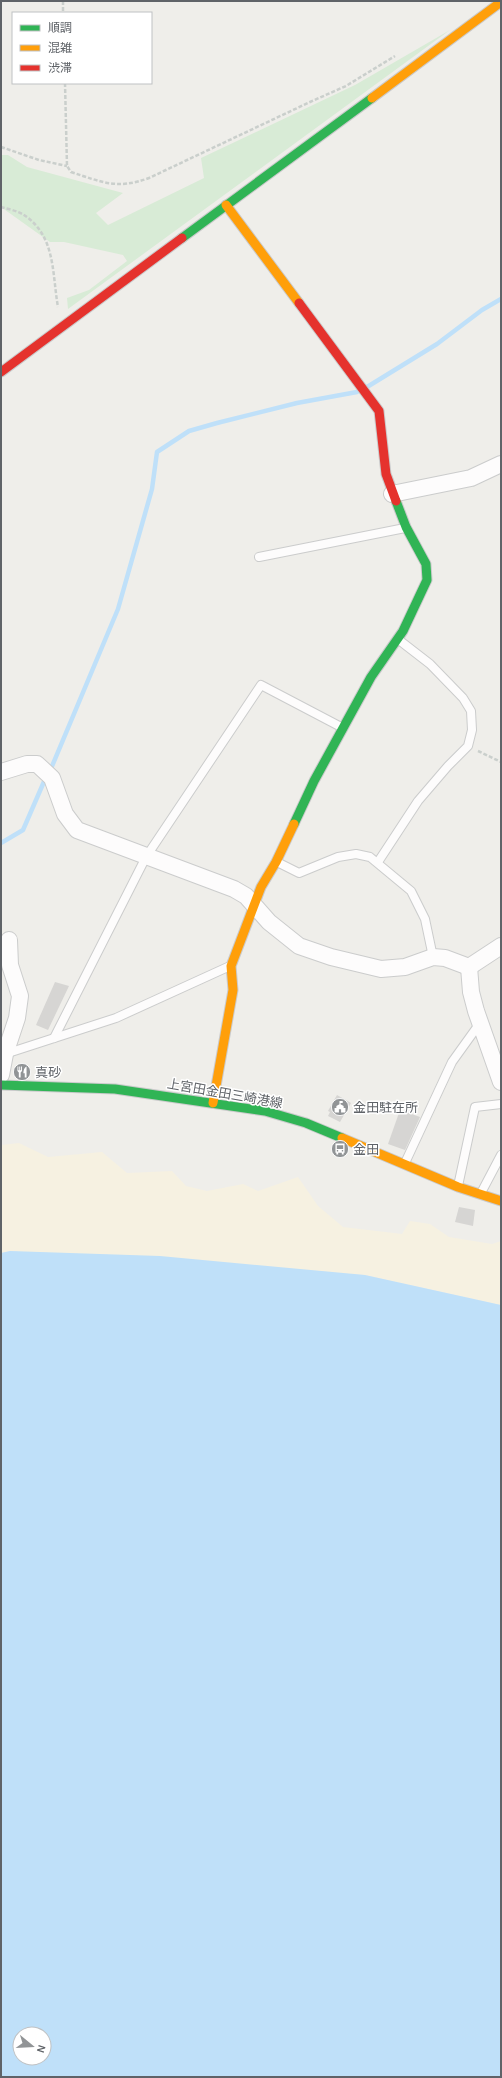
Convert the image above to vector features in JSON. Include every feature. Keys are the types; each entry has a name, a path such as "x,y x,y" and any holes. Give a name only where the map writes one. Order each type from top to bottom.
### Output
{"street":[{"path":"1,372 501,2"},
{"path":"213,1103 233,990 231,966 255,907 261,887 276,862 314,781 371,677 399,639 427,580 426,564 406,527 392,494 386,474 379,411 226,205"},
{"path":"392,494 471,478 501,464"},
{"path":"1,772 27,764 37,764 52,778 65,814 77,830 146,858 234,889 246,896 255,907 284,935 299,946 331,957 382,969 405,967 433,957 445,958 469,967"},
{"path":"1,1074 5,1054 17,1018 20,996 10,965 8,940"},
{"path":"469,967 501,946"},
{"path":"469,967 471,992 480,1023 501,1082"},
{"name":"上宮田金田三崎港線","path":"1,1085 115,1089 265,1111 306,1123 405,1164 458,1188 480,1196 501,1201"}],"lane":[{"path":"259,557 406,527"},
{"path":"378,862 418,801 448,766 468,746 472,730 471,711 463,698 430,664 399,639"},
{"path":"54,1038 146,858 261,686 344,728"},
{"path":"276,862 299,873 338,856 356,854 370,857 378,862 411,891 425,919 433,957"},
{"path":"5,1054 116,1018 231,966"},
{"path":"405,1164 452,1062 480,1023"},
{"path":"458,1188 475,1107 501,1104"},
{"path":"480,1196 501,1155"}],"path":[{"path":"63,1 63,12"},
{"path":"64,84 67,166 71,172 120,186 134,184 346,86 398,54"},
{"path":"1,147 39,160 67,166"},
{"path":"1,206 24,214 39,227 53,257 56,297 62,327"},
{"path":"468,746 501,762"}],"green space":[{"path":"450,30 68,309 67,298 89,290 127,261 123,255 64,242 50,242 1,207 1,155 8,155 27,167 123,193 96,213 108,225 204,178 201,158 355,85"}],"sand":[{"path":"19,1143 48,1157 102,1152 127,1173 172,1171 186,1186 207,1191 243,1184 258,1191 298,1177 318,1206 343,1227 402,1234 410,1221 430,1224 449,1237 492,1244 501,1241 501,1305 365,1275 10,1251 1,1253 1,1145"}],"water":[{"path":"10,1251 160,1256 365,1275 501,1305 501,2077 1,2077 1,1253"}],"building":[{"path":"55,982 69,986 48,1030 36,1025"},
{"name":"金田駐在所","path":"337,1095 351,1103 340,1122 328,1116 330,1112 328,1111"},
{"path":"400,1110 420,1117 405,1150 388,1144"},
{"path":"459,1207 475,1210 473,1226 455,1222"}],"waterway":[{"path":"367,387 437,344 482,310 501,299"},
{"path":"50,771 118,609 152,489 157,452 189,431 297,403 357,392"},
{"path":"1,843 23,830 46,777"}],"traffic: fast":[{"path":"182,238 372,98"},
{"path":"294,824 314,781 371,677 403,631 427,580 426,564 406,527 396,501"},
{"path":"1,1085 115,1089 265,1111 306,1123 342,1138"}],"traffic: slow":[{"path":"372,98 501,2"},
{"path":"226,205 299,303"},
{"path":"213,1103 233,990 231,966 261,887 276,862 294,824"},
{"path":"342,1138 458,1187 501,1201"}],"traffic: jam":[{"path":"1,372 182,238"},
{"path":"299,303 379,411 386,474 396,501"}],"place":[{"name":"真砂","path":"22,1072"},
{"name":"金田駐在所","path":"340,1107"},
{"name":"金田","path":"340,1149"}]}
